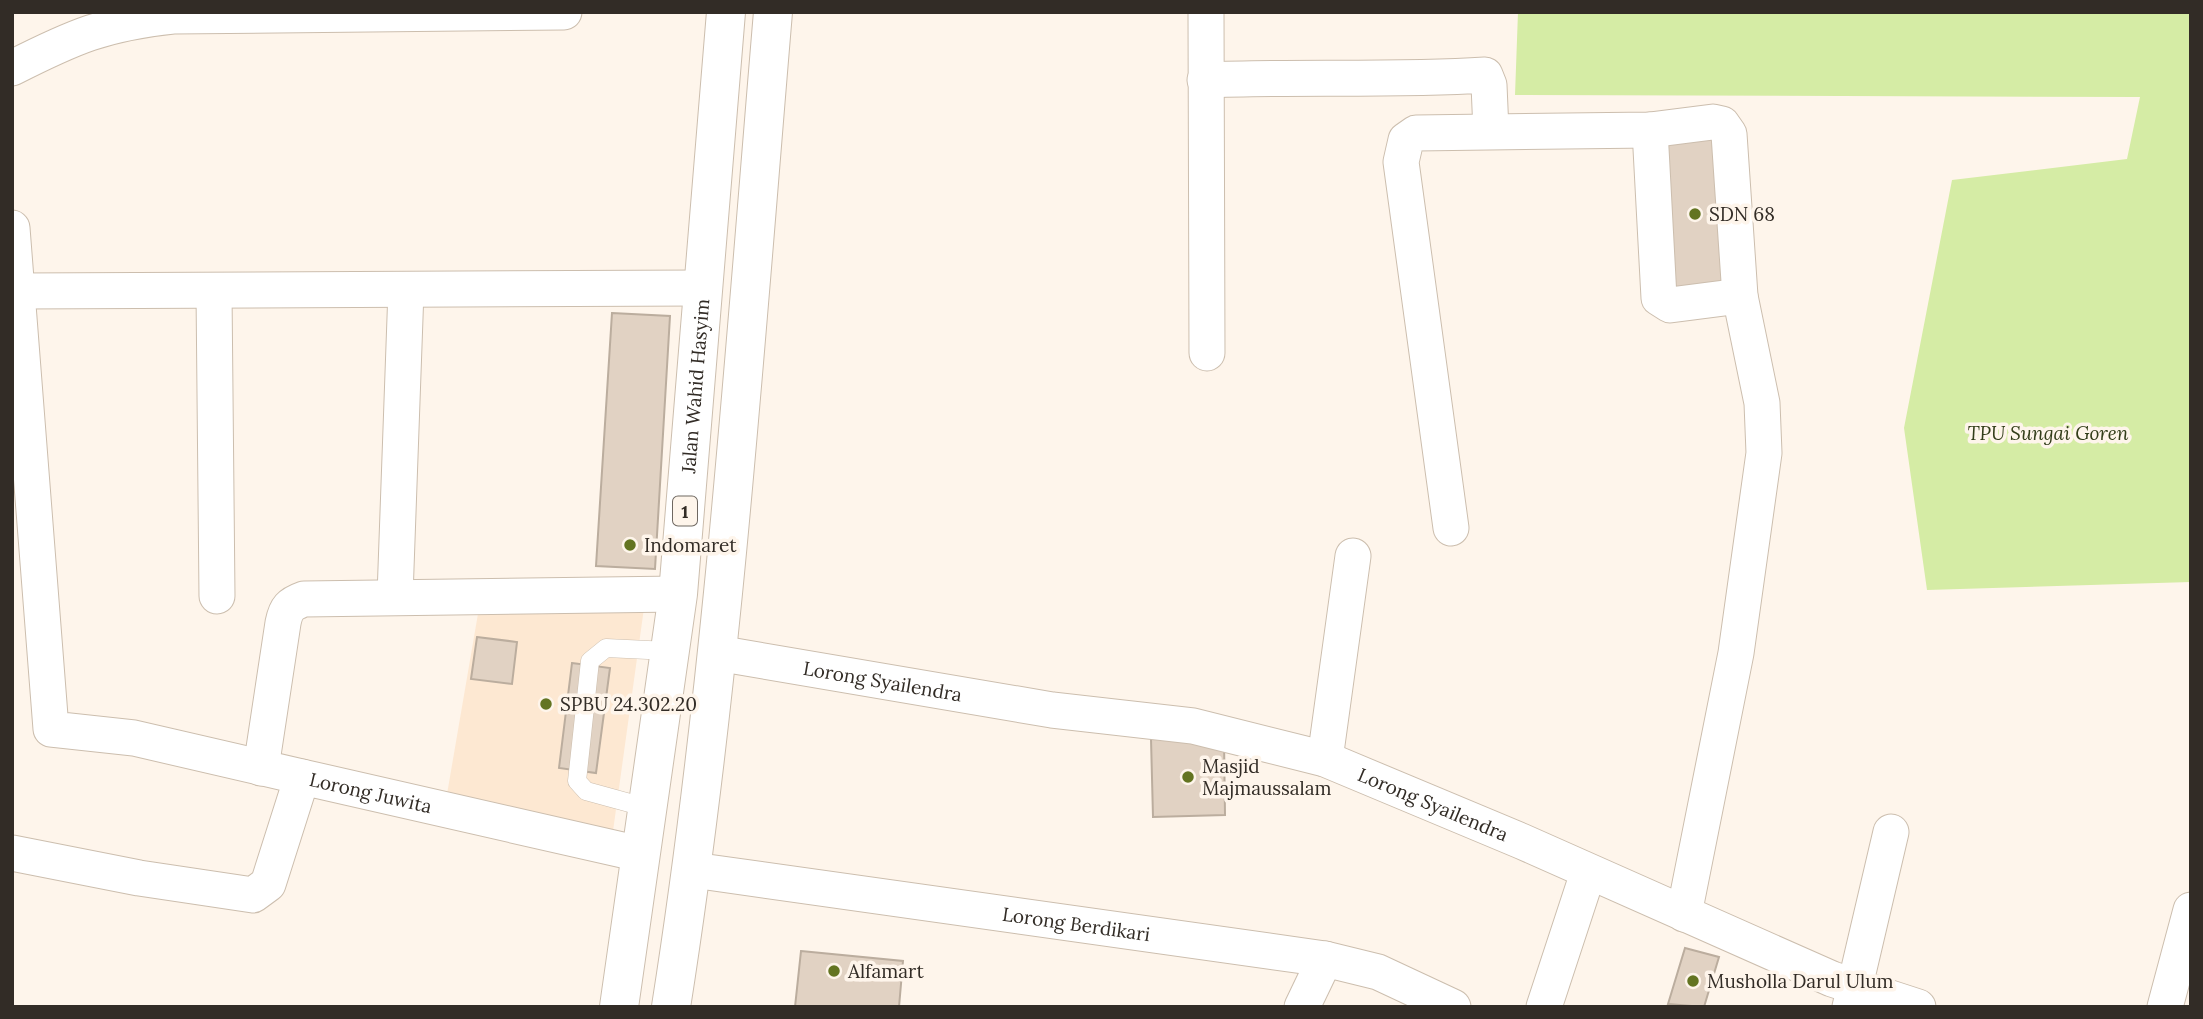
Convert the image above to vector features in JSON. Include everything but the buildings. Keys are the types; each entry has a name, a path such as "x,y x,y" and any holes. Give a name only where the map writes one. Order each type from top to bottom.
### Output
{"highway":[{"name":"Jalan Wahid Hasyim","path":"619,1007 678,594 726,12"},
{"path":"671,1007 692,870 717,653 773,12"}],"street":[{"path":"12,68 77,36 135,20 173,16 564,12"},
{"path":"1206,12 1207,354"},
{"path":"1205,80 1301,77 1412,79 1485,75 1489,85 1492,131"},
{"path":"1451,528 1402,151 1406,140 1416,133 1650,130 1713,122 1727,128 1740,296 1762,403 1764,453 1736,653 1684,914"},
{"path":"1650,130 1659,298 1671,305 1740,296"},
{"path":"12,228 51,729 134,738 302,777"},
{"path":"17,308 214,292 703,288"},
{"path":"395,596 406,290"},
{"path":"214,292 216,596"},
{"path":"1325,759 1353,556"},
{"path":"261,768 285,611 294,602 304,599 395,596 678,594"},
{"name":"Lorong Syailendra","path":"717,653 1052,710 1193,726 1325,759 1521,841 1684,914 1852,997 1918,1007"},
{"name":"Lorong Juwita","path":"12,853 139,878 253,895 268,884 302,777 640,854"},
{"path":"1852,997 1891,832"},
{"name":"Lorong Berdikari","path":"692,870 1325,959 1378,972 1453,1007"},
{"path":"1544,1007 1588,873"},
{"path":"2165,1007 2191,909"},
{"path":"1302,1007 1325,959"}],"lane":[{"path":"648,808 586,791 577,781 590,661 606,648 669,651"}],"shaded area":[{"name":"SPBU 24.302.20","path":"480,602 644,608 613,831 446,800"}],"green space":[{"name":"TPU Sungai Goren","path":"1518,12 2191,12 2191,582 1927,590 1904,428 1952,180 2127,159 2140,97 1515,95"}],"place":[{"name":"SDN 68","path":"1695,214"},
{"name":"Indomaret","path":"630,545"},
{"name":"SPBU 24.302.20","path":"546,704"},
{"name":"Masjid Majmaussalam","path":"1188,777"},
{"name":"Alfamart","path":"834,971"},
{"name":"Musholla Darul Ulum","path":"1693,981"}]}
